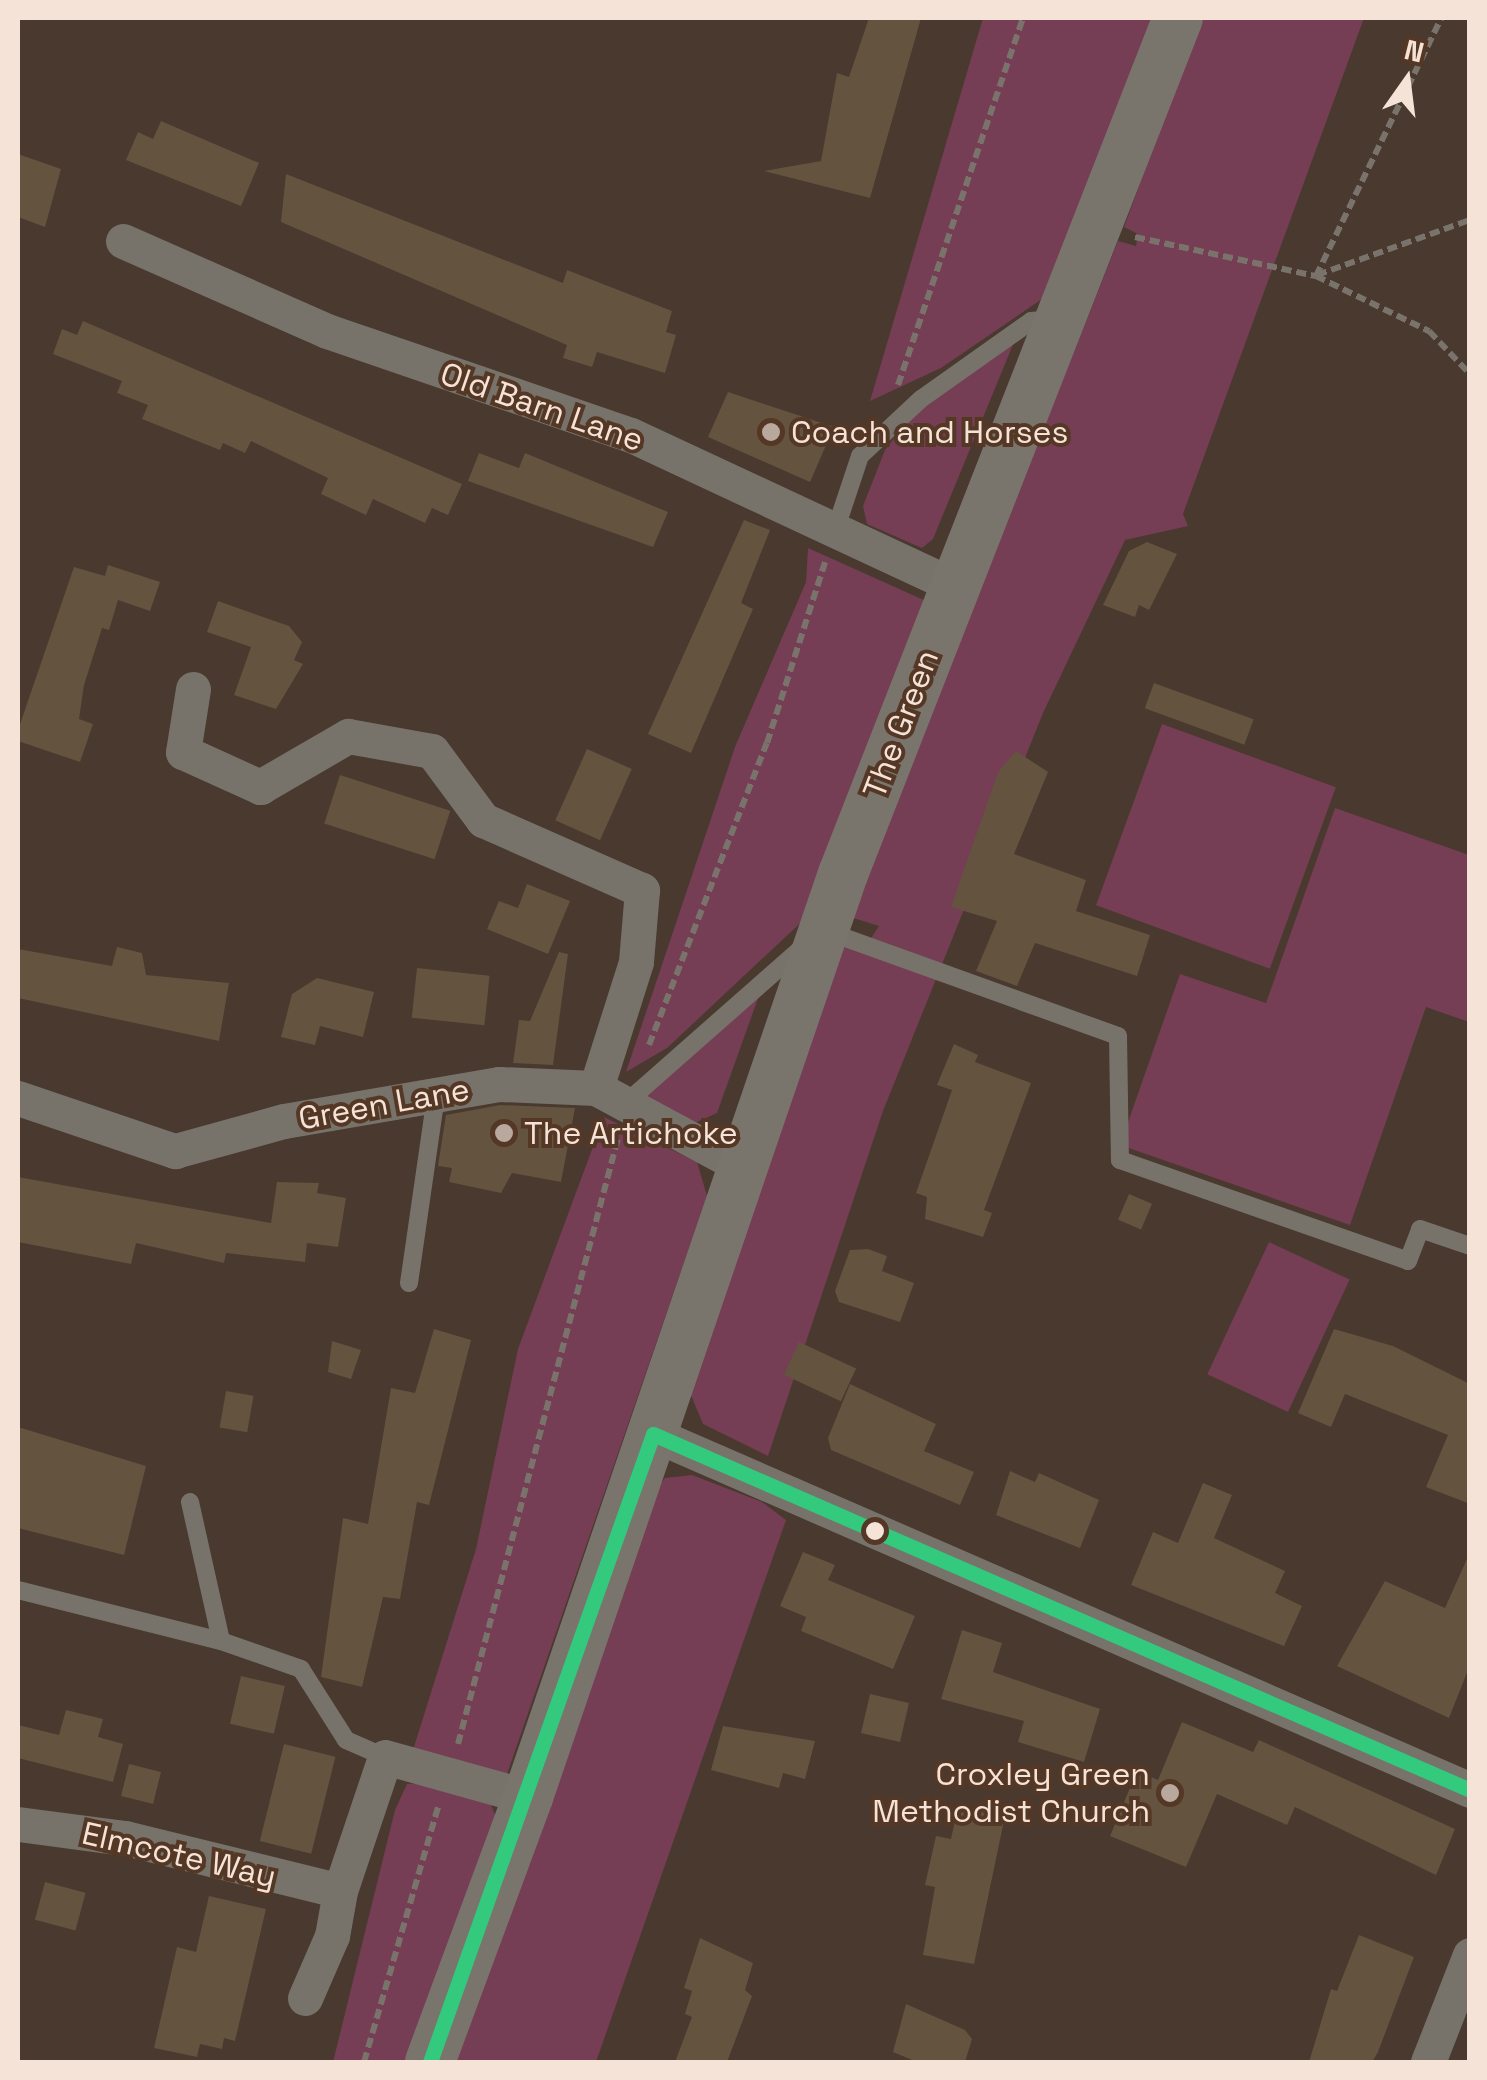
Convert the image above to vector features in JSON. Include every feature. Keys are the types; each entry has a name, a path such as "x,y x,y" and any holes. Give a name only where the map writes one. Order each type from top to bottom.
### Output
{"street":[{"name":"The Green","path":"430,2062 528,1798 822,930 955,586 1101,226 1178,18"},
{"name":"Old Barn Lane","path":"123,241 327,332 631,434 837,525 955,586"},
{"path":"194,689 184,752 260,787 348,736 432,751 483,820 642,890 636,962 612,1095"},
{"name":"Green Lane","path":"18,1098 175,1151 284,1121 499,1084 612,1095 743,1167"},
{"path":"653,1434 1467,1782"},
{"path":"304,1998 332,1936 340,1891 386,1757 528,1798"},
{"name":"Elmcote Way","path":"18,1824 125,1838 340,1891"},
{"path":"1428,2062 1470,1955"}],"lane":[{"path":"837,525 850,474 921,398 1031,321 1062,318"},
{"path":"612,1095 822,930 1118,1036 1120,1160 1408,1261 1420,1229 1470,1246"},
{"path":"410,1283 436,1095"},
{"path":"190,1502 220,1640"},
{"path":"18,1590 220,1640 301,1670 346,1740 386,1757"}],"path":[{"path":"880,438 1023,18"},
{"path":"1316,276 1441,18"},
{"path":"1316,276 1470,220"},
{"path":"1101,226 1316,276 1430,331 1470,374"},
{"path":"364,2062 448,1775 612,1095 767,743 837,525"}],"shaded area":[{"path":"983,18 1157,18 1042,299 941,368 870,401"},
{"path":"1201,18 1364,18 1183,514 1188,526 1125,540 1043,713 883,1111 768,1456 703,1424 690,1393 841,947 864,949 879,926 850,917 1118,241 1136,246 1138,234 1124,227"},
{"path":"1019,330 933,539 922,548 867,524 863,506 885,450 916,411"},
{"path":"808,548 926,601 810,914 667,1048 626,1072 735,747 806,582"},
{"path":"1162,724 1336,787 1270,969 1096,905"},
{"path":"1335,808 1469,855 1469,1022 1426,1007 1350,1225 1120,1145 1180,974 1266,1003"},
{"path":"770,965 717,1113 686,1127 644,1101 647,1080"},
{"path":"604,1117 697,1162 707,1196 506,1777 413,1750 476,1549 518,1349"},
{"path":"1269,1242 1350,1280 1288,1412 1207,1374"},
{"path":"692,1475 762,1502 786,1520 596,2062 453,2062 645,1503 665,1478"},
{"path":"424,1783 491,1805 496,1817 406,2062 333,2062 395,1810 407,1784"}],"building":[{"path":"869,18 921,18 870,198 764,171 821,161 837,73 849,77"},
{"path":"161,121 259,163 241,206 126,160 138,132 153,139"},
{"path":"18,154 61,169 45,227 18,217"},
{"path":"286,174 563,283 567,270 672,311 666,332 676,335 665,373 597,352 592,367 563,358 567,345 281,222"},
{"path":"83,321 462,484 448,515 432,508 425,523 373,499 366,515 321,494 328,478 251,441 245,453 223,443 220,450 142,419 148,405 117,393 122,381 53,354 62,329 77,335"},
{"name":"Coach and Horses","path":"728,392 834,427 810,482 708,437"},
{"path":"479,453 519,468 525,453 668,512 653,547 468,481"},
{"path":"744,520 770,530 741,603 753,609 691,753 648,734"},
{"path":"1147,542 1177,554 1149,610 1139,605 1135,617 1103,605 1129,551"},
{"path":"108,565 160,582 150,611 118,600 109,630 102,628 84,685 79,719 93,724 80,762 18,741 18,730 74,567 105,576"},
{"path":"218,601 289,626 302,642 294,660 303,664 276,709 234,695 251,647 207,632"},
{"path":"1154,683 1254,719 1244,745 1145,708"},
{"path":"587,749 632,769 600,840 555,820"},
{"path":"1016,751 1048,772 1014,854 1086,880 1076,911 1150,935 1137,976 1035,943 1017,986 976,971 997,921 951,907 998,772"},
{"path":"340,775 450,811 435,859 324,824"},
{"path":"527,884 570,901 548,954 487,929 499,901 518,908"},
{"path":"117,947 142,953 146,975 229,983 219,1041 18,998 18,949 112,966"},
{"path":"559,952 568,954 553,1065 513,1063 519,1020 530,1021"},
{"path":"417,968 490,976 484,1025 412,1018"},
{"path":"317,978 374,992 363,1037 320,1026 315,1045 281,1037 292,994"},
{"path":"954,1044 978,1055 975,1062 1031,1083 984,1210 992,1213 983,1237 925,1219 927,1197 916,1193 952,1090 937,1085"},
{"name":"The Artichoke","path":"500,1105 575,1108 561,1182 512,1173 501,1193 449,1182 452,1168 438,1166 446,1115"},
{"path":"18,1177 271,1223 277,1182 319,1183 317,1193 346,1198 338,1247 307,1243 305,1262 226,1253 224,1263 136,1243 131,1264 18,1242"},
{"path":"1129,1194 1152,1204 1141,1230 1118,1220"},
{"path":"868,1249 887,1256 882,1271 914,1283 900,1322 839,1302 835,1291 850,1250"},
{"path":"434,1329 471,1340 429,1505 417,1502 400,1599 383,1597 362,1687 321,1677 343,1518 368,1524 391,1388 415,1393"},
{"path":"1334,1329 1393,1346 1470,1384 1470,1504 1426,1487 1448,1435 1345,1394 1331,1427 1298,1413"},
{"path":"332,1341 361,1350 351,1379 328,1372"},
{"path":"799,1342 856,1369 841,1401 784,1375"},
{"path":"850,1384 936,1424 924,1451 974,1472 960,1505 831,1450 828,1438"},
{"path":"226,1391 254,1396 247,1432 220,1427"},
{"path":"18,1427 146,1466 124,1555 18,1528"},
{"path":"1010,1471 1035,1482 1039,1473 1099,1500 1080,1548 996,1515"},
{"path":"1203,1483 1232,1495 1214,1538 1285,1571 1275,1593 1302,1606 1284,1646 1131,1585 1153,1532 1178,1543"},
{"path":"803,1552 835,1565 828,1580 915,1616 893,1669 801,1631 806,1617 780,1606"},
{"path":"1470,1552 1470,1665 1449,1718 1337,1666 1385,1581 1445,1608"},
{"path":"962,1630 1002,1643 993,1672 1100,1709 1084,1762 1018,1742 1024,1721 941,1699"},
{"path":"241,1676 285,1686 274,1734 230,1724"},
{"path":"870,1694 909,1703 900,1742 861,1733"},
{"path":"66,1710 103,1719 98,1737 123,1744 113,1782 18,1758 18,1725 59,1735"},
{"path":"1182,1722 1253,1752 1259,1740 1455,1829 1436,1875 1295,1807 1287,1825 1217,1794 1186,1867 1110,1836 1137,1771 1158,1780"},
{"path":"723,1726 815,1741 805,1779 783,1773 779,1788 711,1770"},
{"path":"284,1744 335,1757 311,1854 260,1841"},
{"path":"129,1764 161,1772 153,1804 121,1796"},
{"path":"958,1805 1005,1816 974,1964 923,1955 935,1887 925,1885 936,1836 951,1839"},
{"path":"45,1882 86,1893 75,1931 35,1920"},
{"path":"209,1896 266,1909 235,2041 224,2038 222,2049 200,2044 197,2057 154,2048 177,1947 196,1952"},
{"path":"1359,1935 1414,1957 1378,2052 1372,2062 1309,2062 1331,1989 1337,1991"},
{"path":"700,1938 753,1963 745,1990 752,1996 727,2062 675,2062 692,2017 685,2014 692,1991 684,1988"},
{"path":"906,2004 965,2030 972,2039 965,2062 917,2062 893,2052"}],"transit line":[{"path":"430,2062 653,1434 1470,1790"}],"place":[{"name":"Coach and Horses","path":"771,432"},
{"name":"The Artichoke","path":"504,1133"},
{"name":"Croxley Green Methodist Church","path":"1170,1793"}]}
